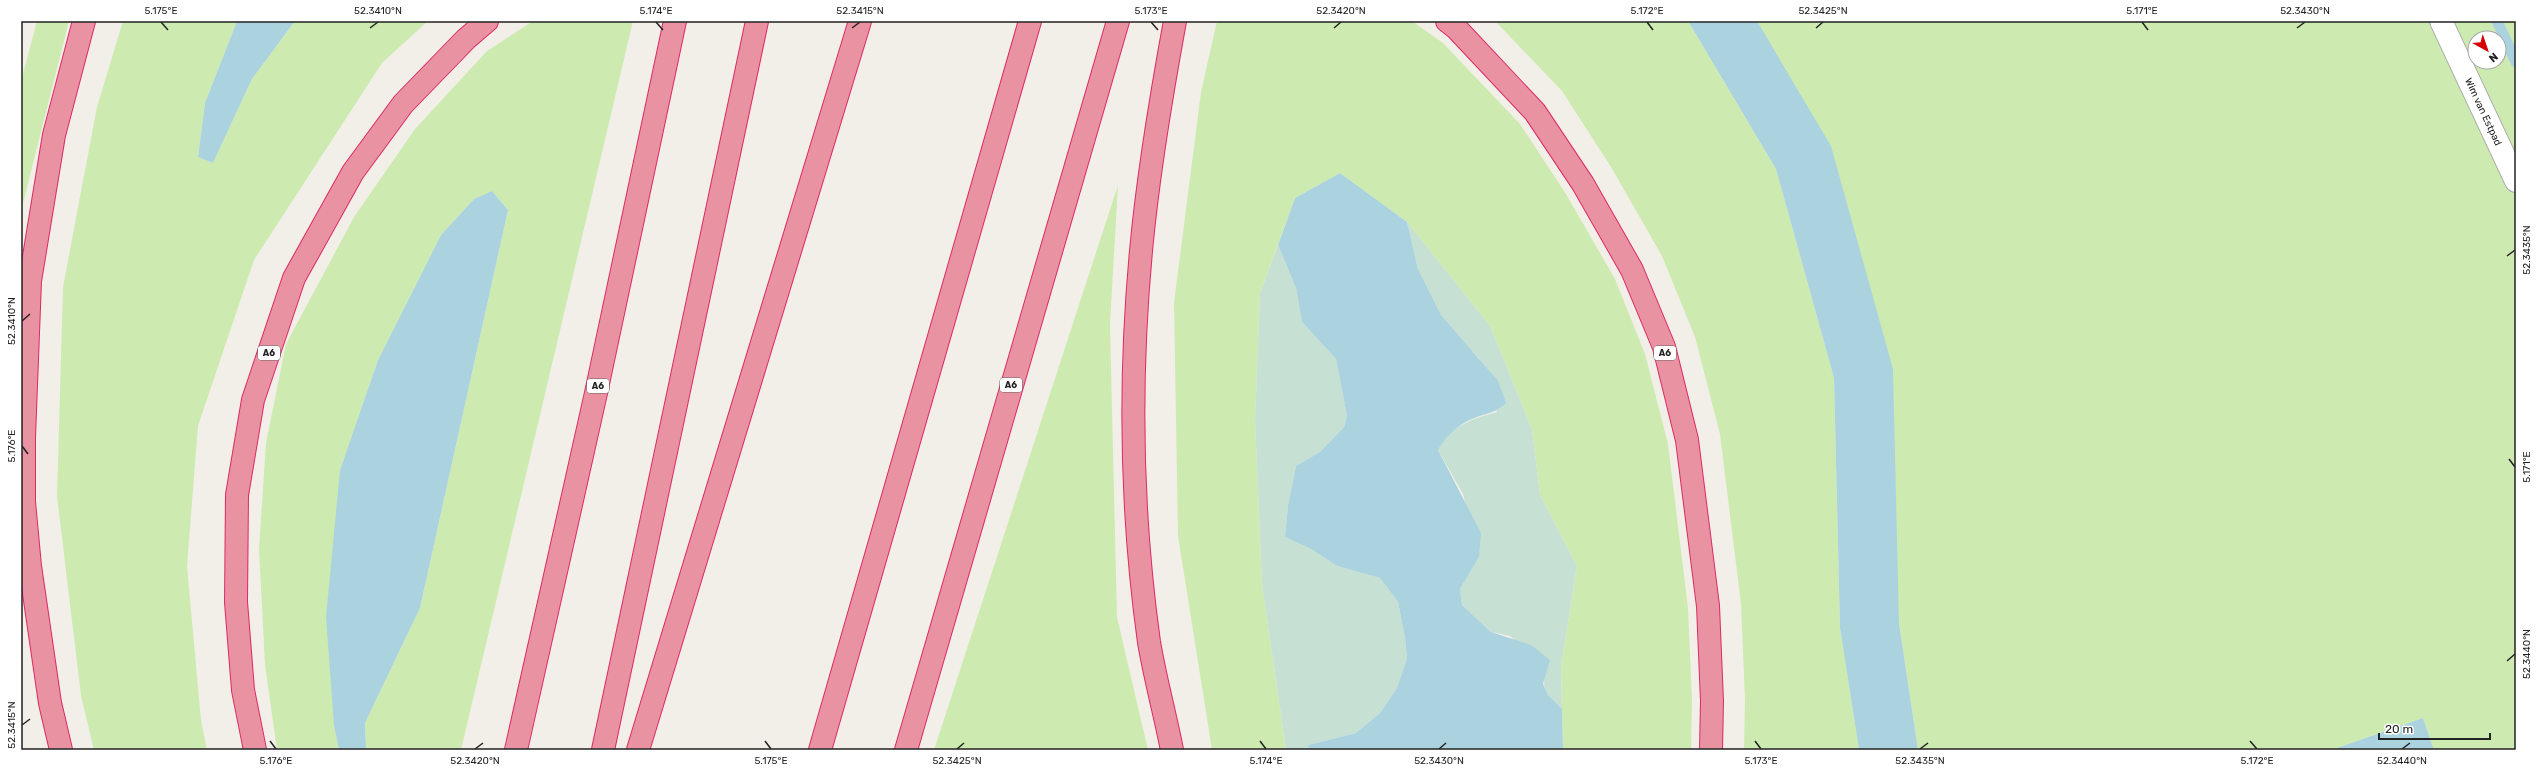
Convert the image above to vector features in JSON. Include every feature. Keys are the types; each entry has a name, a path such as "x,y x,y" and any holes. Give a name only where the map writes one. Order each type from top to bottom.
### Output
{"highway":[{"path":"61,750 50,703 30,566 24,502 24,437 30,282 54,135 84,21"},
{"name":"A6","path":"255,750 243,690 236,602 237,495 253,400 294,278 353,172 403,104 466,39 487,21"},
{"name":"A6","path":"516,750 598,385 675,21"},
{"path":"603,750 757,21"},
{"path":"638,750 860,21"},
{"path":"820,750 1030,21"},
{"name":"A6","path":"906,750 1118,21"},
{"path":"1172,750 1150,642 1137,514 1134,373 1141,250 1151,165 1175,21"},
{"name":"A6","path":"1446,21 1457,29 1535,112 1579,178 1632,270 1664,348 1687,440 1708,606 1712,701 1711,750"}],"street":[{"name":"Wim van Estpad","path":"2440,21 2516,181"}],"green space":[{"path":"37,21 69,21 21,211 21,81"},
{"path":"123,21 237,21 205,103 198,157 213,163 252,79 295,21 428,21 382,63 254,260 198,426 187,566 201,720 207,750 94,750 81,696 57,496 63,287 97,107"},
{"path":"533,21 633,21 461,750 366,750 365,723 420,608 508,210 492,191 474,199 441,235 378,360 340,470 334,726 339,750 277,750 265,665 259,549 266,443 286,344 354,217 415,129 487,51"},
{"path":"1217,21 1412,21 1443,43 1520,124 1566,194 1615,279 1645,354 1668,444 1688,608 1692,701 1691,750 1563,750 1561,667 1577,566 1540,495 1532,429 1490,326 1407,222 1340,173 1295,198 1260,293 1255,421 1262,584 1286,750 1212,750 1178,536 1174,303 1201,92"},
{"path":"1495,21 1688,21 1776,169 1834,378 1840,628 1859,750 1744,750 1745,700 1741,604 1720,434 1695,337 1662,256 1611,167 1562,91"},
{"path":"1757,21 2516,21 2516,666 2511,652 2516,668 2516,750 2434,750 2423,718 2331,750 1918,750 1899,623"},
{"path":"1118,185 1110,325 1117,617 1148,750 934,750"},
{"path":"1407,222 1490,326 1532,429 1540,495 1577,566 1561,667 1562,709 1546,692 1544,682 1546,668 1510,636 1491,632 1462,605 1460,589 1479,557 1463,494 1438,450 1442,442 1455,429 1479,417 1497,412 1479,358 1461,341 1441,315 1418,269"},
{"path":"1278,245 1296,288 1302,322 1336,359 1347,416 1344,427 1320,452 1296,466 1288,505 1285,537 1311,549 1337,566 1380,578 1398,602 1407,658 1397,688 1380,713 1356,733 1308,745 1309,750 1286,750 1262,584 1255,421 1260,293"}],"water":[{"path":"237,21 295,21 252,79 213,163 198,157 205,103"},
{"path":"1688,21 1757,21 1831,146 1893,369 1899,623 1918,750 1859,750 1840,628 1834,378 1776,169"},
{"path":"1340,173 1407,222 1418,269 1441,315 1498,381 1506,403 1494,411 1462,424 1448,436 1438,450 1481,533 1479,557 1460,589 1462,605 1491,632 1531,645 1550,660 1543,684 1548,695 1562,709 1563,750 1309,750 1308,745 1356,733 1380,713 1397,688 1407,658 1398,602 1380,578 1337,566 1311,549 1285,537 1288,505 1296,466 1320,452 1344,427 1347,416 1336,359 1302,322 1296,288 1278,245 1295,198"},
{"path":"492,191 508,210 420,608 365,723 366,750 339,750 334,726 326,617 340,470 378,360 441,235 474,199"},
{"path":"2423,718 2434,750 2331,750"}],"waterway":[{"path":"2497,21 2516,62"}]}
